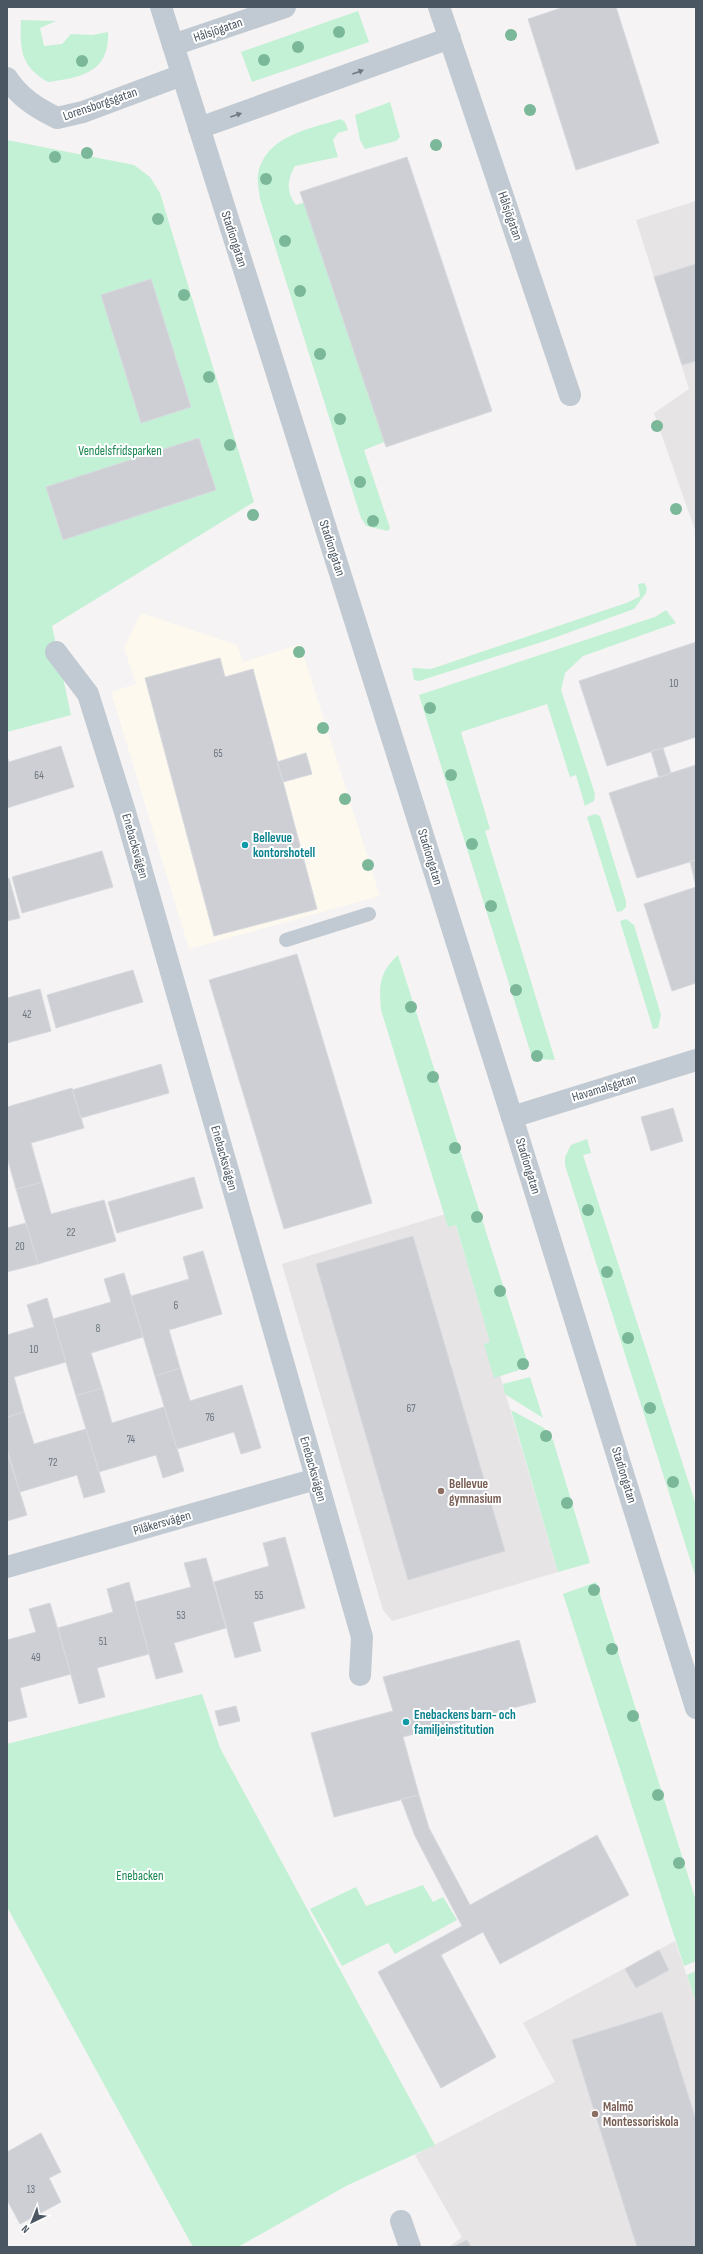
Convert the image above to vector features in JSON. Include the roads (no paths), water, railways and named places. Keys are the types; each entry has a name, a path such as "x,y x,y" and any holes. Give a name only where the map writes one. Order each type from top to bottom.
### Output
{"street":[{"name":"Stadiongatan","path":"161,7 512,1117 696,1708"},
{"name":"Hålsjögatan","path":"173,45 286,7"},
{"name":"Hålsjögatan","path":"439,7 570,395"},
{"path":"199,128 450,38"},
{"name":"Lorensborgsgatan","path":"7,78 15,91 34,106 57,118 83,112 182,75"},
{"name":"Enebacksvägen","path":"56,652 88,694 123,805 362,1637 360,1675"},
{"name":"Havamalsgatan","path":"512,1117 696,1060"},
{"name":"Pilåkersvägen","path":"7,1567 316,1479"},
{"path":"401,2221 410,2247"}],"lane":[{"path":"286,940 369,914"}],"place":[{"name":"Bellevue kontorshotell","path":"245,845"},
{"name":"Bellevue gymnasium","path":"441,1491"},
{"name":"Enebackens barn- och familjeinstitution","path":"406,1722"},
{"name":"Malmö Montessoriskola","path":"595,2114"}],"park label":[{"name":"Vendelsfridsparken","path":"120,451"},
{"name":"Enebacken","path":"140,1876"}]}
